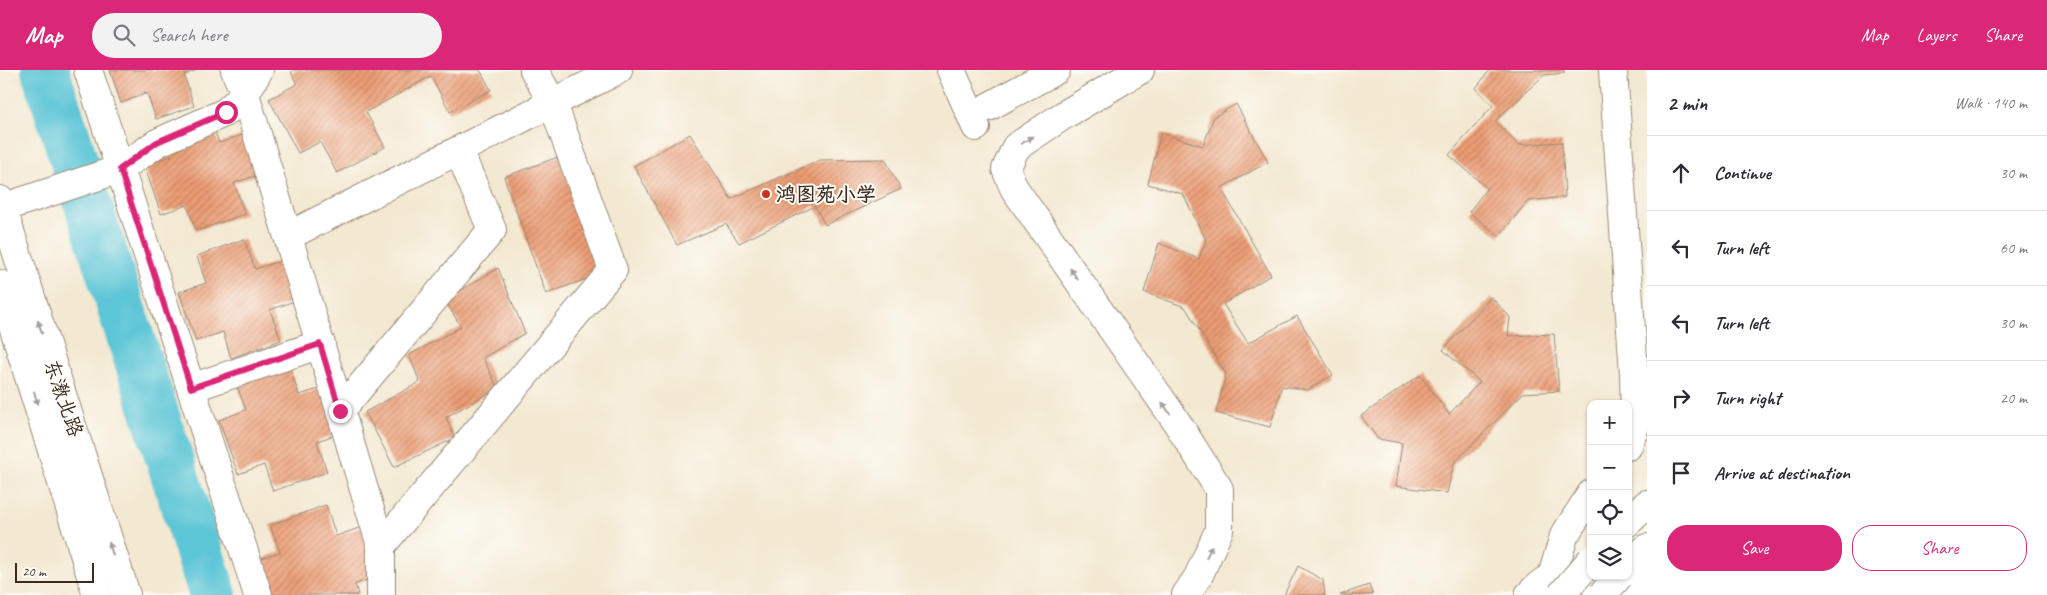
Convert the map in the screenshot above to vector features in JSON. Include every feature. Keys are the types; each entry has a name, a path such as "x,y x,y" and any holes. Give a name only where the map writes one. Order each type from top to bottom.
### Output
{"street":[{"path":"88,70 258,595"},
{"path":"1,204 120,169 157,142 226,112 240,82 259,70"},
{"path":"381,546 613,270 553,104 534,70"},
{"path":"288,236 618,70"},
{"path":"951,70 982,117 1056,70"},
{"path":"1140,70 1064,114 1016,147 1006,169 1014,188 1174,418 1220,488 1219,530 1198,576 1186,595"},
{"path":"1613,70 1634,373 1635,426 1629,445"},
{"path":"240,82 381,546 381,595"},
{"path":"340,411 492,230 459,151"},
{"name":"东漖北路","path":"1,204 126,595"},
{"name":"东漖北路","path":"0,284 98,595"},
{"path":"191,388 320,344"},
{"path":"1630,445 1647,431"},
{"path":"1557,586 1564,536 1587,500"},
{"path":"1632,518 1647,504"},
{"path":"1632,562 1647,548"},
{"path":"1529,595 1539,585 1557,586 1587,563"},
{"path":"1557,586 1564,574 1587,579 1604,595 1616,580"},
{"path":"1636,595 1647,579"}],"building":[{"path":"110,70 197,70 184,75 194,106 156,119 147,93 121,103"},
{"path":"295,70 480,70 491,90 450,112 431,76 366,112 385,147 337,173 320,142 298,153 269,99 297,84 291,72"},
{"path":"1490,70 1564,70 1564,73 1544,75 1495,121 1518,145 1562,142 1565,197 1528,201 1499,236 1469,212 1487,188 1449,155 1493,106 1476,88"},
{"path":"1236,104 1268,162 1221,188 1271,275 1223,304 1248,343 1297,316 1333,375 1307,390 1282,386 1270,427 1216,413 1226,374 1185,307 1144,292 1159,243 1199,259 1206,240 1183,194 1148,184 1161,133 1203,146 1214,117"},
{"path":"214,128 219,143 245,134 258,175 234,183 245,214 196,231 187,205 161,214 144,165 171,156 166,142"},
{"path":"690,134 731,199 820,160 885,159 901,189 825,225 815,206 739,243 726,224 677,245 634,166"},
{"path":"566,154 608,271 546,294 504,177"},
{"path":"244,239 255,269 280,261 294,301 270,310 281,340 231,358 223,332 196,341 179,292 206,283 197,256"},
{"path":"498,268 525,333 483,358 498,388 446,417 455,438 394,467 365,412 420,382 409,355 461,327 445,300"},
{"path":"1491,297 1510,317 1508,336 1554,334 1559,391 1523,393 1454,463 1447,493 1396,486 1402,443 1378,439 1361,416 1420,375 1449,414 1480,382 1443,350"},
{"path":"289,365 299,395 325,387 341,433 317,441 327,472 273,491 264,465 238,474 219,420 246,410 236,383"},
{"path":"326,505 336,536 362,527 379,576 355,584 358,595 265,595 253,561 280,552 270,525"},
{"path":"1298,566 1323,580 1325,595 1284,595"},
{"path":"1369,585 1373,595 1340,595"}],"waterway":[{"path":"45,70 213,595"}],"place":[{"name":"鸿图苑小学","path":"766,194"}],"route":[{"path":"226,112 157,142 120,169 191,388 320,344 340,411"}]}
